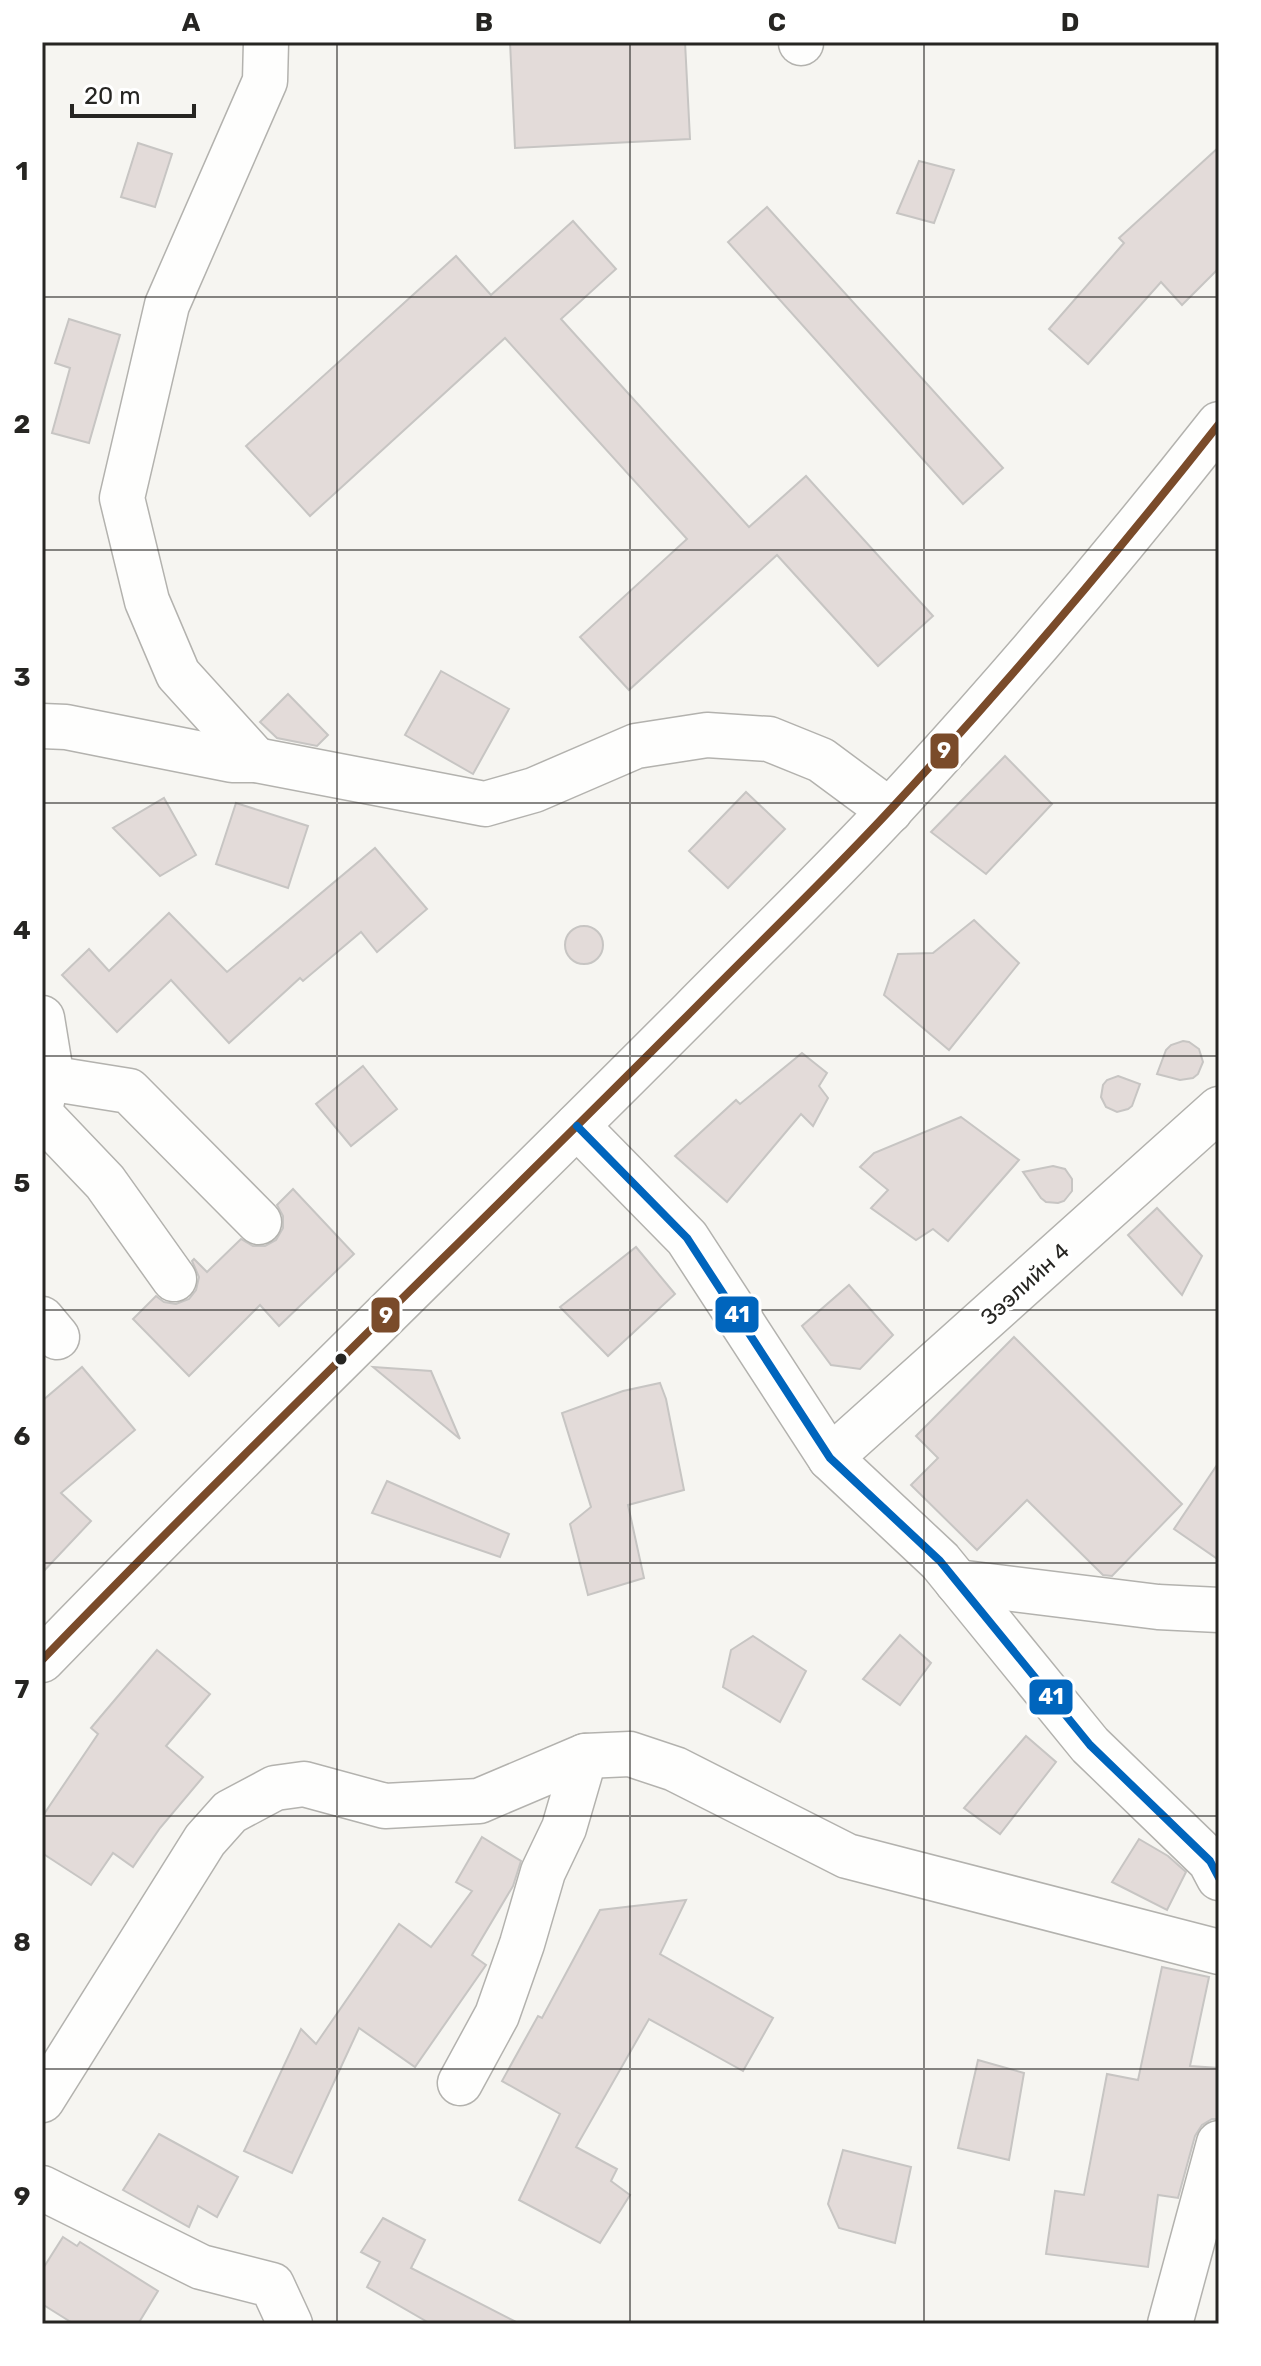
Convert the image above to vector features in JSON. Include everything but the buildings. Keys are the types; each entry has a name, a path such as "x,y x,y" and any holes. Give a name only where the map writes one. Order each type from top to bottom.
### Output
{"street":[{"path":"256,760 178,674 147,601 122,498 167,305 265,81 266,42"},
{"path":"42,1660 169,1529 890,811 1054,625 1219,424"},
{"path":"42,726 66,727 232,760 256,760 485,804 534,790 636,746 707,735 769,739 821,760 890,811"},
{"path":"42,1018 50,1067 44,1098 174,1279"},
{"path":"44,1098 129,1091 259,1222"},
{"name":"Зээлийн 4","path":"830,1458 1219,1109"},
{"path":"577,1126 687,1238 830,1458 940,1561 1090,1745 1210,1861 1219,1878"},
{"path":"957,1582 1158,1607 1219,1610"},
{"path":"42,2100 205,1840 230,1812 275,1788 304,1784 385,1806 479,1801 585,1756 630,1754 675,1769 847,1856 1219,1952"},
{"path":"460,2083 497,2015 543,1872 564,1828 585,1756"},
{"path":"1170,2324 1219,2143"},
{"path":"42,2188 201,2267 272,2285 290,2324"}],"transit line":[{"name":"9","path":"42,1660 867,835 1059,620 1219,424"},
{"name":"41","path":"577,1126 687,1238 830,1458 940,1561 1090,1745 1210,1861 1219,1878"}]}
